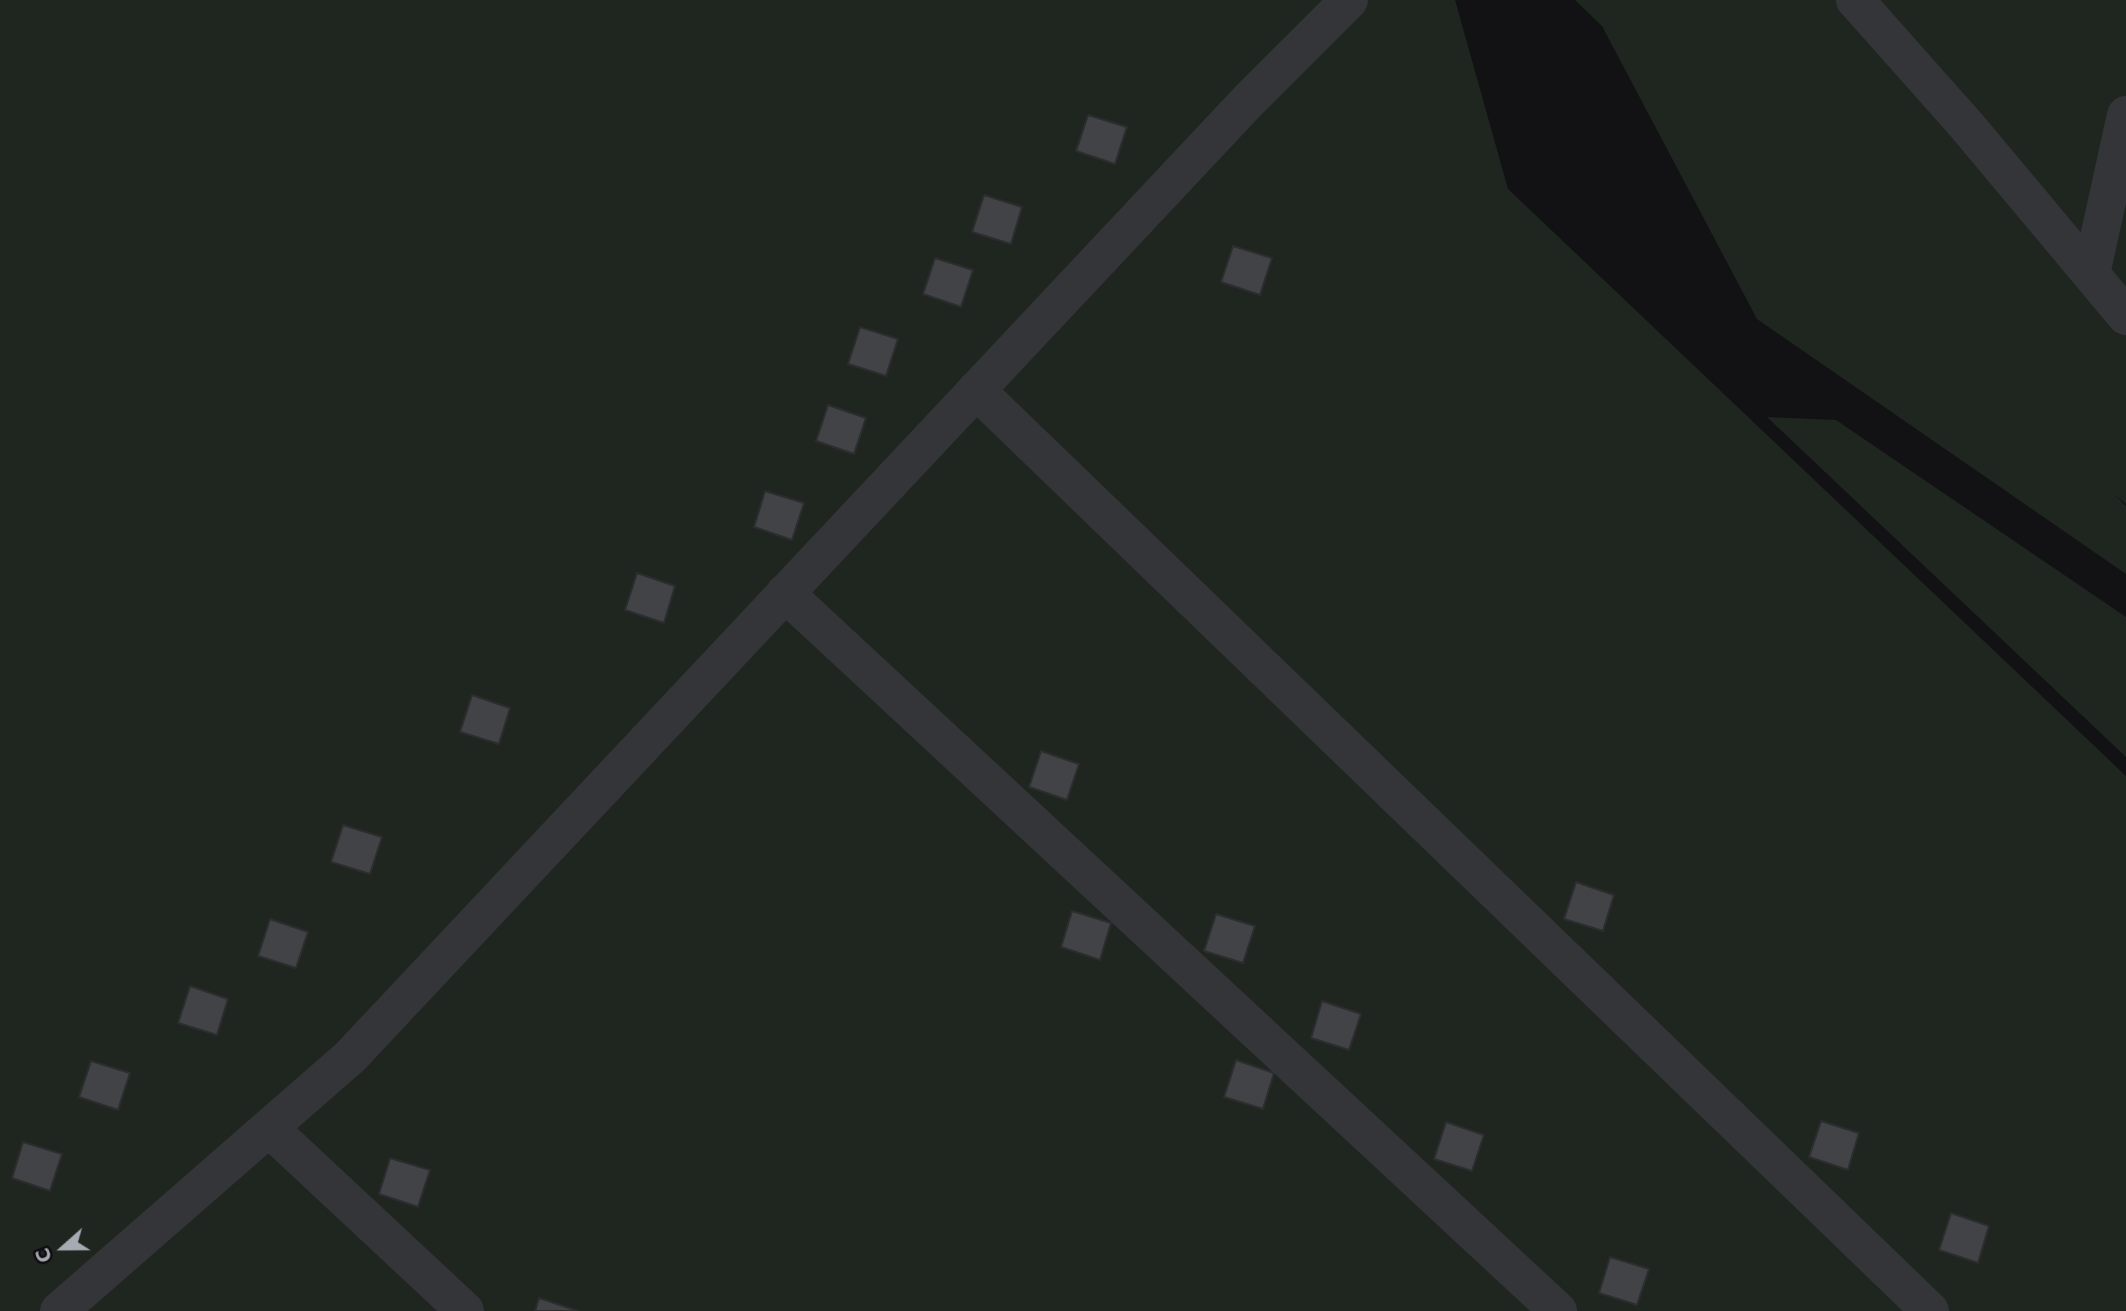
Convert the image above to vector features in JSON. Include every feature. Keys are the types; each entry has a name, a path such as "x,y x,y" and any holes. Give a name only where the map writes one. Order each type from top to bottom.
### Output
{"lane":[{"path":"59,1311 350,1057 1248,101 1349,0"},
{"path":"1855,0 1967,126 2126,316"},
{"path":"2091,274 2126,115"},
{"path":"976,390 1930,1311"},
{"path":"785,593 1558,1311"},
{"path":"269,1128 465,1311"}],"shaded area":[{"path":"0,0 1455,0 1508,189 2126,776 2126,1311 0,1311"},
{"path":"1575,0 2126,0 2126,504 2115,495 2126,506 2126,574 1757,319 1602,26"},
{"path":"1767,417 1836,420 2126,617 2126,757"}],"building":[{"path":"1088,115 1127,127 1115,164 1076,151"},
{"path":"984,195 1022,207 1011,244 972,232"},
{"path":"1233,246 1272,258 1260,295 1221,282"},
{"path":"935,258 973,270 961,307 923,294"},
{"path":"860,327 898,339 886,376 848,364"},
{"path":"828,405 866,418 854,454 816,441"},
{"path":"765,491 804,503 792,540 754,527"},
{"path":"637,573 675,586 664,623 625,610"},
{"path":"472,695 510,708 499,744 460,732"},
{"path":"1041,751 1079,764 1067,800 1029,787"},
{"path":"343,825 382,837 370,874 331,862"},
{"path":"1576,882 1614,895 1603,931 1564,919"},
{"path":"1072,911 1111,923 1100,960 1061,947"},
{"path":"1216,914 1255,926 1243,963 1204,951"},
{"path":"270,919 308,932 296,968 258,956"},
{"path":"190,986 228,999 217,1035 178,1023"},
{"path":"1322,1001 1361,1014 1349,1050 1311,1038"},
{"path":"1236,1060 1274,1073 1263,1109 1224,1097"},
{"path":"91,1061 130,1073 118,1110 79,1097"},
{"path":"1821,1121 1859,1133 1848,1170 1809,1157"},
{"path":"1446,1122 1484,1135 1472,1171 1434,1159"},
{"path":"23,1142 62,1154 50,1191 12,1178"},
{"path":"390,1158 430,1170 418,1207 379,1194"},
{"path":"1951,1213 1989,1226 1978,1263 1939,1250"},
{"path":"1610,1257 1649,1269 1637,1305 1599,1293"},
{"path":"539,1298 578,1311 535,1311"}]}
